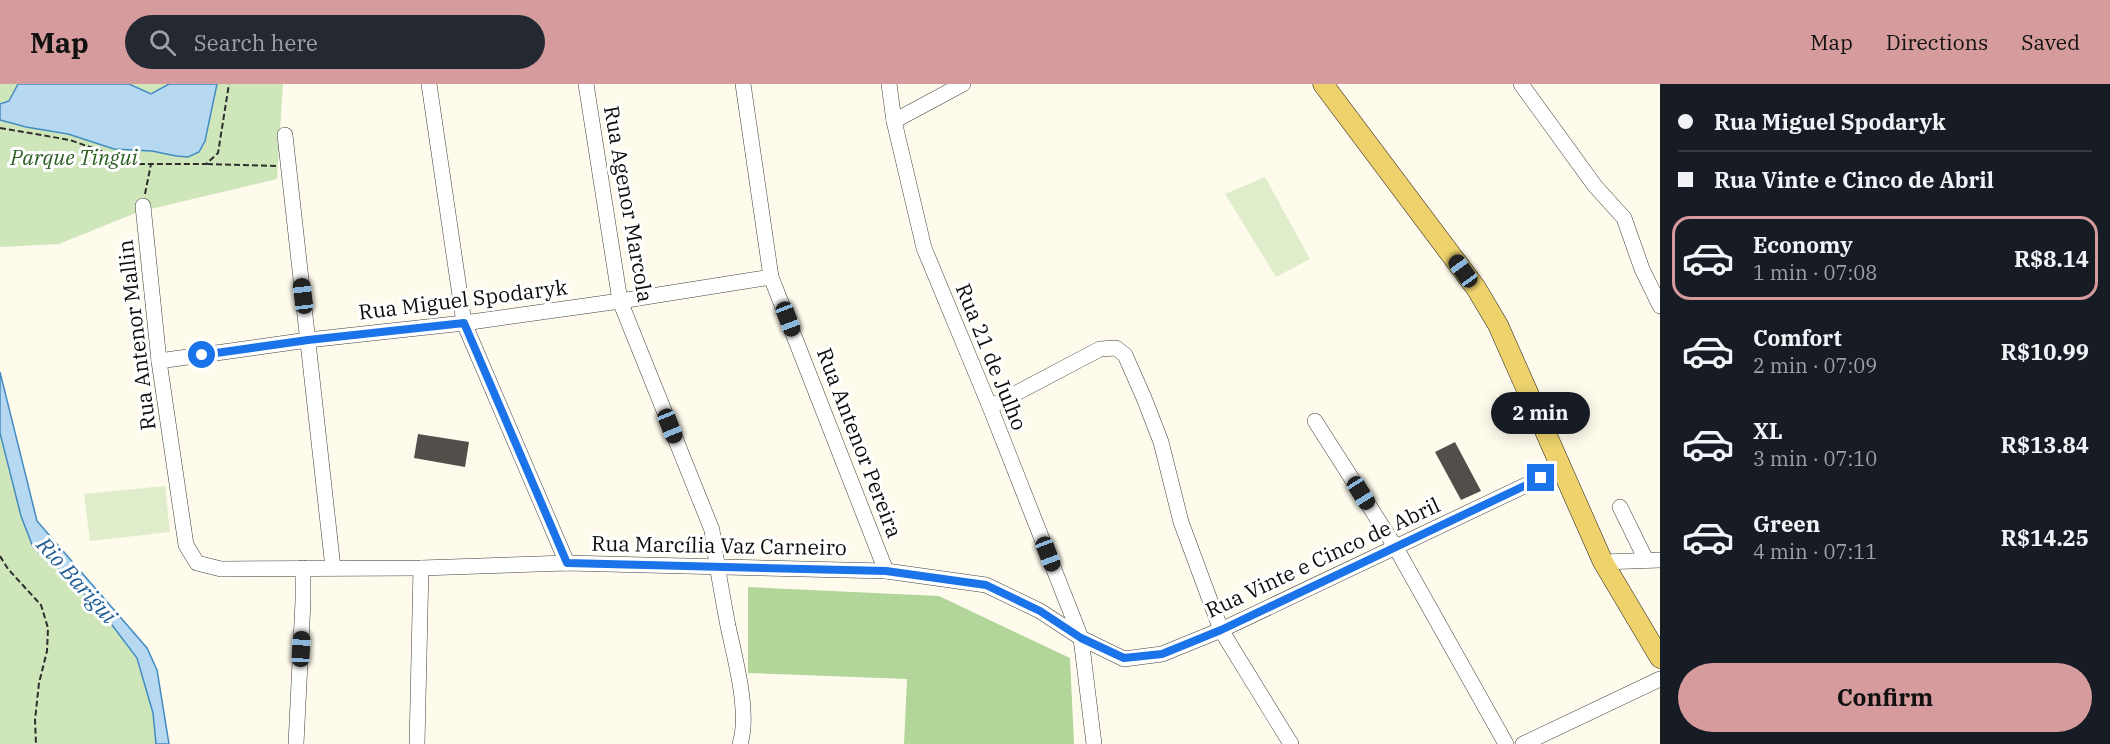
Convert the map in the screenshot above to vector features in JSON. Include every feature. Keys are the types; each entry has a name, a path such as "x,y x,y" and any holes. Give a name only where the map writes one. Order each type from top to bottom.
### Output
{"main road":[{"path":"1323,84 1476,288 1498,324 1603,562 1660,658"}],"street":[{"path":"429,84 464,323 567,563"},
{"name":"Rua Agenor Marcola","path":"586,84 620,301 712,530 716,566 741,689 743,733 740,744"},
{"name":"Rua Antenor Pereira","path":"743,84 771,277 886,571"},
{"name":"Rua 21 de Julho","path":"889,84 894,121 924,248 990,407 1081,638"},
{"path":"894,121 963,84"},
{"path":"1521,84 1594,186 1624,218 1642,269 1660,306"},
{"path":"285,135 333,568"},
{"name":"Rua Antenor Mallin","path":"142,206 159,361 186,545 197,563"},
{"name":"Rua Miguel Spodaryk","path":"159,361 308,340 464,323 771,277"},
{"path":"990,407 1100,349 1116,348 1125,355 1161,442 1180,522 1221,630 1291,744"},
{"path":"1315,420 1396,548 1506,744"},
{"name":"Rua Vinte e Cinco de Abril","path":"1097,647 1124,658 1162,654 1221,630 1562,468"},
{"path":"1603,562 1653,560 1620,507"},
{"name":"Rua Marcília Vaz Carneiro","path":"197,563 221,569 421,568 567,563 886,571 986,585 1040,611 1097,647"},
{"path":"296,744 303,568"},
{"path":"417,744 421,568"},
{"path":"1081,638 1094,744"},
{"path":"1523,744 1660,679"}],"path":[{"path":"206,164 218,153 229,84"},
{"path":"0,129 70,140 138,164 288,166"},
{"path":"142,206 151,164"},
{"path":"0,556 8,569 41,605 48,628 47,651 39,683 35,720 36,744"}],"green space":[{"name":"Parque Tingui","path":"0,84 283,84 277,179 138,212 59,244 0,247"},
{"path":"1265,177 1310,259 1276,277 1225,194"},
{"path":"0,372 37,520 147,648 157,670 169,744 0,744"},
{"path":"165,486 170,532 90,541 84,494"},
{"path":"748,587 939,596 1070,658 1074,744 904,744 907,679 748,673"}],"water":[{"path":"18,84 129,84 151,94 169,84 217,84 205,141 199,152 188,157 152,151 114,149 68,134 0,120 0,104 9,101"},
{"name":"Rio Barigui","path":"0,372 37,521 147,648 157,670 169,744 156,744 153,713 137,658 106,617 63,572 33,547 21,516 0,433"}],"building":[{"path":"418,434 469,442 465,467 414,458"},
{"path":"1455,442 1481,491 1461,500 1435,452"}],"route":[{"path":"202,355 308,340 464,323 567,563 886,571 986,585 1040,611 1097,647 1124,658 1162,654 1221,630 1541,478"}]}
